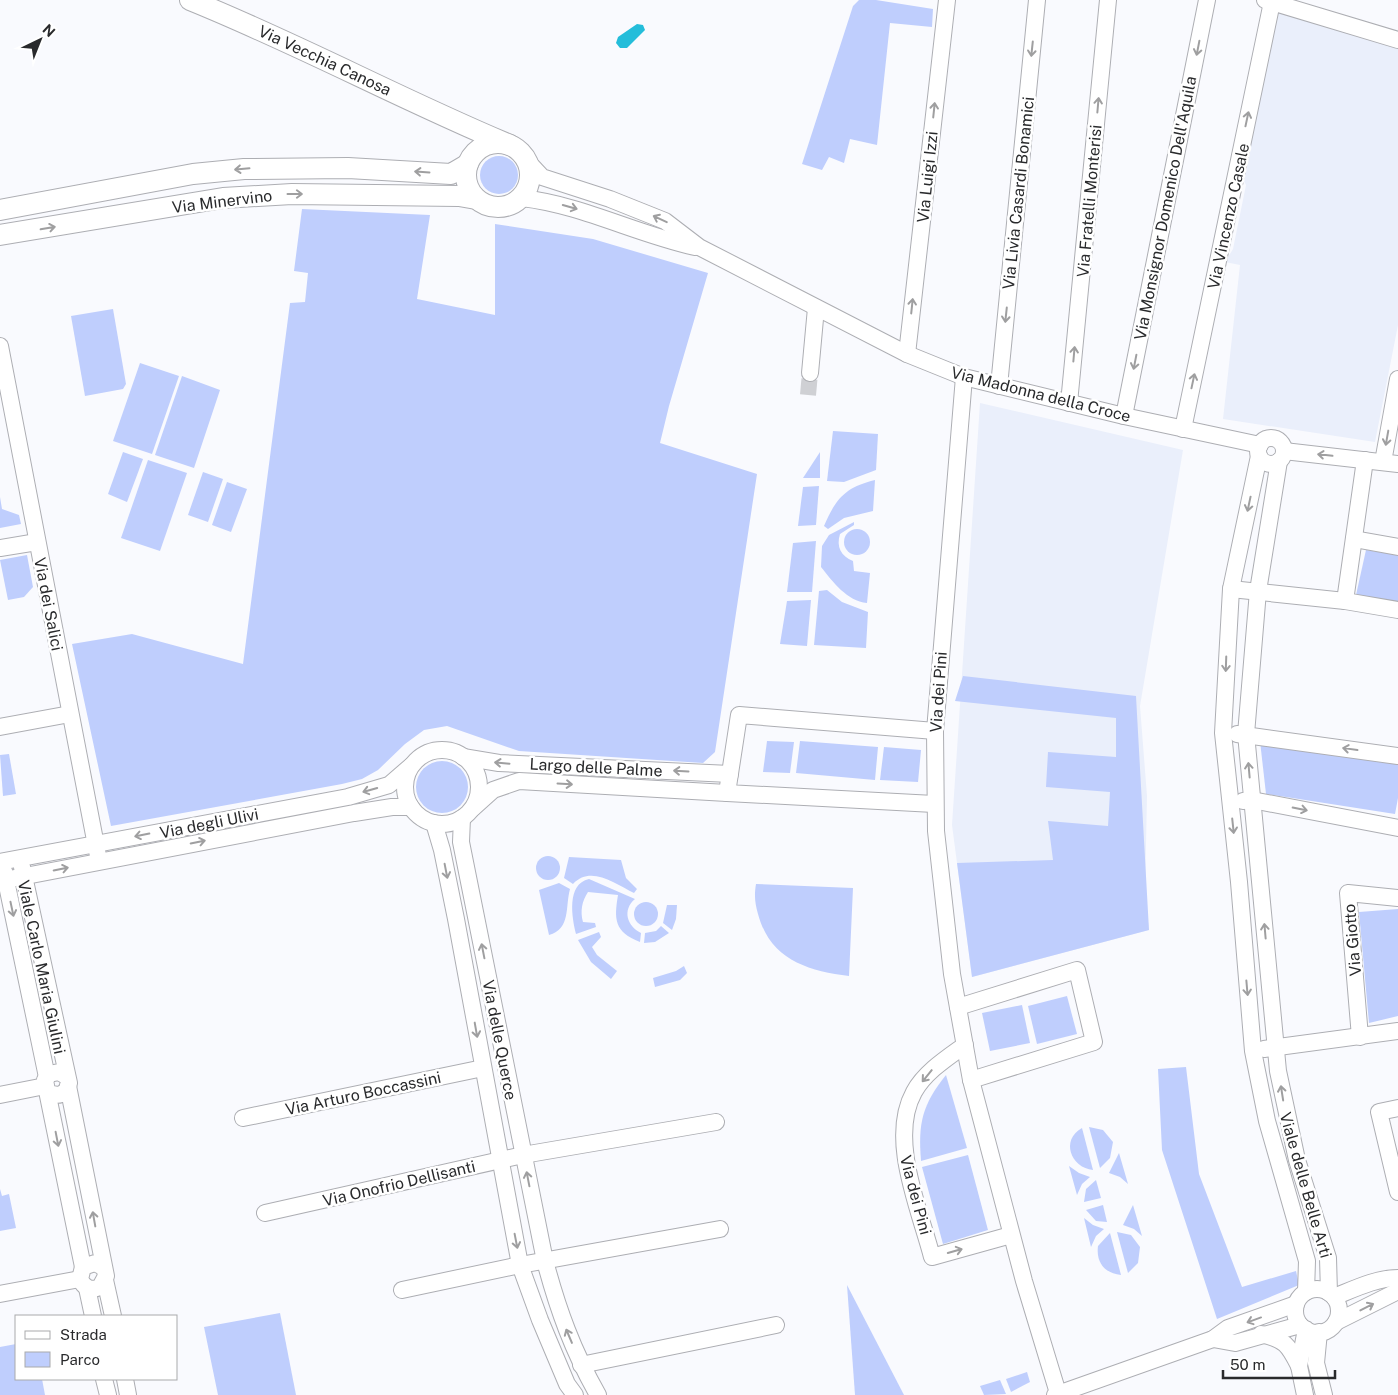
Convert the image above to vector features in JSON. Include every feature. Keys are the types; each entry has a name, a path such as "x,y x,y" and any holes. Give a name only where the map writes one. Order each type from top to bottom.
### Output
{"main road":[{"name":"Via Vecchia Canosa","path":"190,0 334,63 459,124 510,145"},
{"name":"Via Vecchia Canosa","path":"459,124 471,136 471,158"},
{"path":"491,144 510,145 524,155 528,162 531,181 522,198 508,206 500,208 491,207 476,199 467,183 471,158 491,144"},
{"name":"Via Minervino","path":"0,210 220,171 292,168 451,174 471,158"},
{"name":"Via Minervino","path":"0,235 223,198 262,194 459,196 476,199"}],"street":[{"name":"Via Luigi Izzi","path":"907,354 946,0"},
{"name":"Via Livia Casardi Bonamici","path":"999,386 1037,0"},
{"name":"Via Fratelli Monterisi","path":"1069,403 1108,0"},
{"name":"Via Monsignor Domenico Dell'Aquila","path":"1124,416 1207,0"},
{"path":"1268,1 1398,40"},
{"name":"Via Vincenzo Casale","path":"1184,429 1268,1"},
{"name":"Via Madonna della Croce","path":"528,162 542,177 610,199 665,221 699,247 907,354 964,377 1184,429 1260,451 1267,463 1282,456 1390,463"},
{"name":"Via Madonna della Croce","path":"522,198 549,201 659,239 699,247"},
{"path":"810,373 816,308"},
{"name":"Via dei Salici","path":"0,346 3,384 38,542 98,861"},
{"name":"Via dei Pini","path":"964,377 935,731 934,804 952,974 971,1080 1056,1394"},
{"path":"1390,463 1398,379"},
{"name":"Via Madonna della Croce","path":"1260,451 1266,439 1275,438 1282,443 1282,456"},
{"name":"Viale delle Belle Arti","path":"1260,451 1231,589 1223,733 1252,1051 1269,1130 1307,1261 1301,1298"},
{"name":"Viale delle Belle Arti","path":"1282,456 1258,590 1246,734 1275,1048 1285,1113 1297,1160 1328,1258 1332,1295"},
{"path":"1345,601 1365,460"},
{"path":"1354,539 1398,547"},
{"path":"0,548 38,542"},
{"path":"1231,589 1258,590 1398,610"},
{"path":"0,727 70,714"},
{"path":"727,793 740,715 935,731"},
{"path":"1223,733 1246,734 1398,756"},
{"path":"441,750 452,752 462,757 471,765 479,786 477,797 467,813 453,822 434,823 417,815 411,807 405,787 411,766 429,752 441,750"},
{"name":"Largo delle Palme","path":"462,757 499,763 730,774"},
{"name":"Via degli Ulivi","path":"1,862 348,797 389,785 411,766"},
{"name":"Largo delle Palme","path":"467,813 493,790 518,781 934,804"},
{"path":"1230,802 1252,800 1398,828"},
{"name":"Via degli Ulivi","path":"3,880 354,813 392,807 411,807"},
{"name":"Via delle Querce","path":"467,813 461,842 528,1154 545,1261 559,1313 581,1365 598,1395"},
{"name":"Via delle Querce","path":"434,823 444,858 520,1265 540,1320 567,1384 575,1395"},
{"name":"Viale Carlo Maria Giulini","path":"20,858 67,1081 112,1315"},
{"name":"Viale Carlo Maria Giulini","path":"1,862 3,880 93,1315"},
{"name":"Via Giotto","path":"1360,1037 1348,893 1398,898"},
{"path":"958,1006 1077,970 1094,1042 971,1080"},
{"path":"1252,1051 1398,1031"},
{"name":"Via dei Pini","path":"964,1045 933,1069 914,1092 906,1115 903,1145 909,1173 932,1257 1012,1235"},
{"name":"Via Arturo Boccassini","path":"243,1118 483,1068"},
{"path":"0,1095 46,1085 55,1072 67,1081"},
{"path":"1398,1108 1379,1112 1398,1192"},
{"path":"528,1154 716,1122"},
{"name":"Via Onofrio Dellisanti","path":"265,1213 528,1154"},
{"path":"402,1290 520,1265 720,1230"},
{"path":"0,1294 84,1278 100,1287 104,1274 95,1263 84,1278"},
{"path":"1332,1295 1390,1278 1398,1278"},
{"path":"1056,1394 1213,1339 1228,1328 1301,1298 1315,1289 1332,1295 1338,1302 1339,1314 1336,1322"},
{"path":"1213,1339 1235,1343 1261,1334 1309,1329 1327,1330 1336,1322 1398,1291"},
{"path":"1301,1298 1296,1314 1309,1329 1324,1395"},
{"path":"581,1365 776,1325"},
{"path":"1299,1366 1309,1329"},
{"path":"1261,1334 1278,1338 1289,1346 1299,1366 1305,1395"},
{"path":"104,1380 108,1395"},
{"path":"125,1380 128,1395"}],"shaded area":[{"path":"1275,11 1398,48 1398,325 1375,442 1223,419 1240,265 1225,262 1233,249 1246,185 1242,177"},
{"path":"637,24 643,25 645,30 627,48 620,48 616,43 618,37"},
{"path":"980,403 1183,450 1140,706 1147,796 1145,894 1149,930 972,977 952,825"}],"green space":[{"path":"859,0 876,0 933,9 932,27 890,23 877,145 850,139 844,163 829,157 822,170 802,164 853,6"},
{"path":"499,156 512,162 518,175 512,188 499,194 486,188 480,175 486,162"},
{"path":"302,209 430,215 417,299 495,315 495,224 593,239 708,273 660,443 757,474 715,752 703,763 519,751 447,726 424,730 405,744 378,770 362,779 111,826 72,644 132,634 243,664 290,303 305,302 308,273 294,271"},
{"path":"113,309 126,384 123,389 85,396 71,316"},
{"path":"140,363 179,376 152,454 113,441"},
{"path":"182,376 220,390 194,468 155,455"},
{"path":"833,431 878,434 876,470 844,482 827,481"},
{"path":"123,452 143,459 127,502 108,494"},
{"path":"820,452 820,478 803,478"},
{"path":"148,460 187,473 160,551 121,538"},
{"path":"203,472 223,479 208,522 188,515"},
{"path":"875,480 873,511 844,518 828,529 824,526 833,508 843,495 856,486"},
{"path":"227,482 247,489 231,532 212,525"},
{"path":"819,486 816,525 798,526 803,487"},
{"path":"0,497 2,509 19,515 21,524 0,528"},
{"path":"854,522 854,525 840,534 839,547 845,556 853,561 854,571 870,573 867,603 847,595 821,567 822,546 829,535"},
{"path":"857,529 866,533 870,542 866,551 857,555 848,551 844,542 848,533"},
{"path":"816,541 812,592 787,592 793,543"},
{"path":"1366,550 1398,555 1398,602 1356,595"},
{"path":"27,555 33,587 24,597 8,600 0,560"},
{"path":"827,590 842,602 868,612 866,648 814,645 819,591"},
{"path":"811,600 807,646 780,644 787,601"},
{"path":"963,676 1136,696 1149,930 972,977 957,863 1053,860 1048,821 1108,826 1110,792 1046,787 1048,752 1116,757 1116,718 955,701"},
{"path":"767,741 794,742 790,773 763,772"},
{"path":"800,741 878,747 875,780 796,773"},
{"path":"1260,741 1398,761 1398,798 1395,814 1266,794"},
{"path":"884,747 921,750 918,782 880,780"},
{"path":"9,754 16,794 3,796 0,755"},
{"path":"442,761 452,763 460,769 466,777 468,787 466,797 460,805 452,811 442,813 432,811 424,805 418,797 416,787 418,777 424,769 432,763"},
{"path":"548,856 557,859 560,868 557,877 548,880 539,877 536,868 539,859"},
{"path":"569,857 621,860 626,878 637,889 634,893 611,881 595,876 587,876 573,884 564,878"},
{"path":"589,879 635,899 628,908 627,913 632,926 641,933 640,942 625,934 618,924 616,911 618,895 588,892 582,906 583,922 595,923 596,927 576,934 572,902 577,887"},
{"path":"559,883 570,889 566,916 561,928 549,935 539,890"},
{"path":"756,884 853,888 849,976 819,971 792,960 781,952 771,942 758,914 755,892"},
{"path":"646,902 655,905 658,914 655,923 646,926 637,923 634,914 637,905"},
{"path":"667,905 677,905 676,919 672,930 663,923"},
{"path":"1398,909 1398,1016 1369,1023 1359,912"},
{"path":"661,926 669,933 655,942 644,943 645,933 656,931"},
{"path":"599,932 601,937 592,947 597,955 617,971 611,979 591,962 578,940"},
{"path":"684,966 687,973 680,980 655,987 653,978 676,971"},
{"path":"1067,996 1077,1034 1037,1044 1028,1006"},
{"path":"1022,1005 1030,1043 990,1051 982,1013"},
{"path":"1186,1067 1199,1174 1242,1287 1296,1271 1299,1285 1217,1319 1162,1150 1158,1069"},
{"path":"946,1075 967,1148 921,1161 920,1136 923,1115 932,1096"},
{"path":"1089,1127 1103,1130 1113,1142 1110,1158 1100,1168"},
{"path":"1082,1128 1093,1170 1079,1164 1071,1153 1071,1139"},
{"path":"1119,1153 1128,1184 1120,1177 1109,1173"},
{"path":"968,1155 988,1230 943,1244 922,1167"},
{"path":"1069,1166 1079,1173 1090,1177 1082,1184 1077,1195"},
{"path":"1096,1180 1101,1198 1084,1202 1086,1189"},
{"path":"0,1189 2,1196 9,1194 16,1228 0,1231"},
{"path":"1103,1205 1107,1222 1096,1221 1086,1210"},
{"path":"1133,1205 1142,1236 1134,1229 1123,1225"},
{"path":"1084,1218 1093,1225 1104,1229 1096,1236 1091,1247"},
{"path":"1117,1232 1131,1235 1140,1247 1138,1263 1128,1273"},
{"path":"1110,1233 1121,1275 1110,1272 1102,1266 1098,1257 1098,1246"},
{"path":"847,1285 904,1395 855,1395"},
{"path":"280,1313 296,1395 218,1395 204,1327"},
{"path":"15,1344 15,1380 42,1380 45,1395 0,1395 0,1347"},
{"path":"1027,1372 1030,1382 1011,1392 1006,1379"},
{"path":"1000,1380 1006,1394 984,1395 980,1386"}],"tunnel":[{"path":"808,395 810,373"}]}
